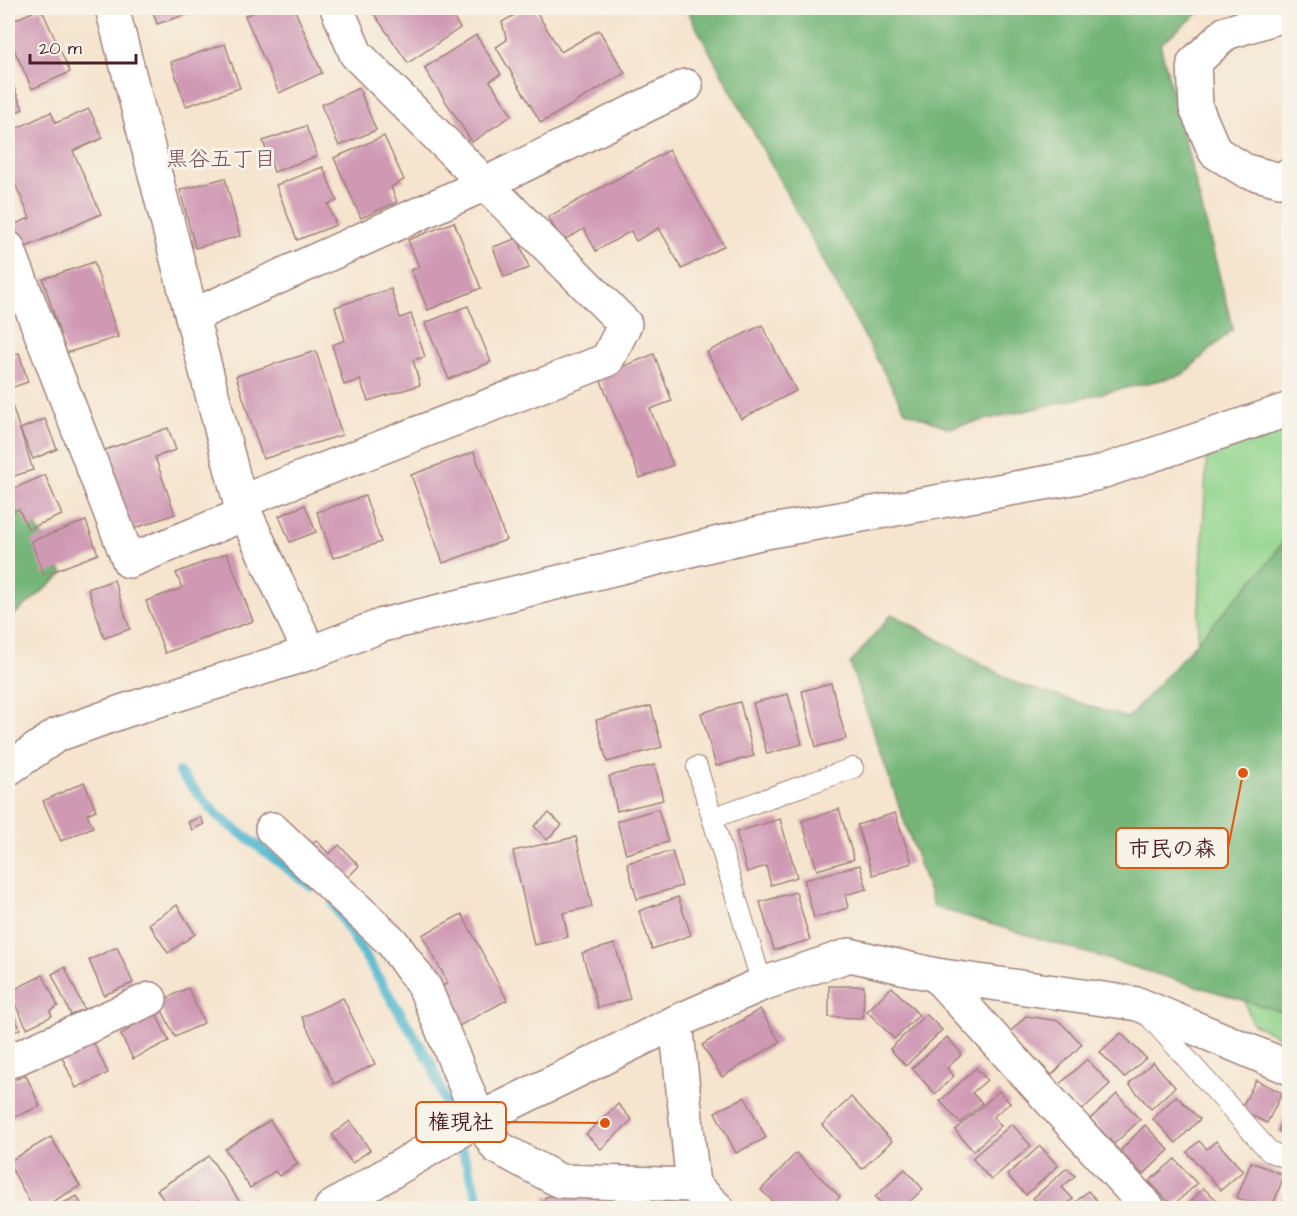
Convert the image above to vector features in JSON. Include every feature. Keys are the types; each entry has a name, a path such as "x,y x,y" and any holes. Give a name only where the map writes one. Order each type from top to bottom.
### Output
{"street":[{"path":"112,8 242,508 310,654"},
{"path":"8,248 129,561 242,508 607,360 625,324 356,54 337,8"},
{"path":"1290,13 1226,33 1194,63 1196,108 1215,152 1246,171 1280,180 1290,175"},
{"path":"192,316 485,184 686,86"},
{"path":"8,769 57,735 124,711 310,654 383,625 760,533 1095,474 1290,409"},
{"path":"272,829 392,942 424,988 462,1129 560,1181 693,1185"},
{"path":"331,1209 462,1129 676,1022 762,984 850,955 936,975 1137,1004 1290,1068"},
{"path":"936,975 1148,1209"},
{"path":"8,1062 150,999"},
{"path":"676,1022 693,1185 717,1209"}],"lane":[{"path":"697,767 762,984"},
{"path":"712,818 853,768"},
{"path":"1137,1004 1270,1152 1290,1159"}],"green space":[{"path":"686,8 1205,8 1160,44 1233,329 1182,375 949,428 905,411"},
{"path":"1289,421 1289,1042 1252,1023 1197,859 1195,688 1207,451"},
{"path":"8,476 63,574 8,620"},
{"path":"1289,533 1289,1014 934,907 850,664 892,614 1018,684 1128,718 1270,561"}],"building":[{"path":"41,8 70,72 32,89 8,36 8,23"},
{"path":"152,8 206,8 157,24"},
{"path":"265,8 294,8 322,73 279,93 245,16"},
{"path":"370,8 447,8 460,28 408,63"},
{"path":"527,8 534,8 561,52 599,30 625,73 541,123 496,47 507,40 502,22"},
{"path":"476,35 501,74 490,81 512,115 472,142 424,68"},
{"path":"225,44 240,88 186,106 171,62"},
{"path":"8,74 23,109 8,116"},
{"path":"359,88 376,130 339,146 321,105"},
{"path":"89,109 103,138 73,151 101,214 24,248 13,225 30,218 15,184 8,188 8,147 14,144 9,132 51,112 56,123"},
{"path":"306,126 317,156 274,172 263,141"},
{"path":"384,136 404,180 391,187 397,202 361,218 334,158"},
{"path":"669,150 724,246 682,269 659,228 636,241 631,231 596,251 584,229 562,241 548,217"},
{"path":"323,167 337,201 328,204 336,225 297,240 276,185"},
{"path":"225,178 240,236 195,248 180,190"},
{"path":"454,222 481,288 428,310 411,270 419,267 408,240"},
{"path":"518,238 529,268 504,277 493,247"},
{"path":"94,262 118,337 66,353 43,279"},
{"path":"391,289 400,318 411,314 425,357 413,360 420,385 368,401 360,380 344,385 332,345 345,340 335,307"},
{"path":"468,306 491,362 449,379 425,323"},
{"path":"762,325 796,391 741,419 707,352"},
{"path":"316,351 342,435 263,459 236,376"},
{"path":"19,353 28,382 8,389 8,357"},
{"path":"654,354 672,401 650,409 673,465 640,478 599,376"},
{"path":"8,396 33,470 8,478"},
{"path":"45,419 57,449 33,459 20,429"},
{"path":"168,428 176,450 155,457 175,514 130,530 102,451"},
{"path":"474,452 506,540 443,563 411,475"},
{"path":"45,475 62,515 28,529 19,509 9,513 8,491"},
{"path":"365,496 381,542 333,558 317,512"},
{"path":"305,505 316,532 290,542 279,516"},
{"path":"86,521 98,554 44,575 31,541"},
{"path":"227,553 253,621 165,653 146,601 182,588 176,573"},
{"path":"114,580 130,629 104,638 88,589"},
{"path":"831,683 846,739 816,747 802,691"},
{"path":"788,694 802,744 767,754 753,703"},
{"path":"740,702 754,756 716,766 701,713"},
{"path":"651,706 662,747 607,762 596,720"},
{"path":"655,765 663,800 617,811 609,776"},
{"path":"84,782 96,810 87,814 93,827 61,841 43,801"},
{"path":"658,809 668,842 626,854 617,821"},
{"path":"839,809 854,859 817,870 802,821"},
{"path":"549,813 562,825 547,840 534,826"},
{"path":"895,813 912,863 873,875 857,825"},
{"path":"200,817 204,824 192,830 188,822"},
{"path":"780,819 797,877 771,885 766,866 747,872 736,832"},
{"path":"576,837 592,907 563,913 568,937 534,945 513,851"},
{"path":"316,840 329,854 339,845 359,866 343,882 308,847"},
{"path":"672,851 682,886 637,899 627,863"},
{"path":"860,865 867,889 845,895 848,908 814,918 804,880"},
{"path":"796,892 810,940 774,950 760,902"},
{"path":"678,897 691,935 652,949 639,911"},
{"path":"177,905 195,934 168,953 149,924"},
{"path":"462,914 507,1000 457,1027 437,989 448,983 422,935"},
{"path":"615,944 630,999 598,1008 582,953"},
{"path":"117,947 133,983 104,995 89,960"},
{"path":"65,967 84,1009 71,1015 52,974"},
{"path":"43,975 58,1006 50,1011 52,1016 27,1028 9,992"},
{"path":"829,986 864,986 863,1018 829,1017"},
{"path":"892,987 919,1015 894,1039 867,1011"},
{"path":"188,988 204,1023 175,1037 158,1002"},
{"path":"343,998 375,1064 334,1084 302,1017"},
{"path":"8,1003 20,1029 8,1035"},
{"path":"153,1007 169,1041 133,1059 121,1035 129,1029 125,1019"},
{"path":"760,1009 780,1042 722,1077 702,1045"},
{"path":"926,1014 942,1030 906,1066 890,1049"},
{"path":"1026,1016 1059,1021 1082,1044 1052,1075 1009,1033"},
{"path":"1121,1033 1146,1058 1124,1078 1100,1052"},
{"path":"90,1035 108,1073 76,1088 59,1050"},
{"path":"947,1037 962,1054 947,1068 954,1076 935,1094 912,1068"},
{"path":"1087,1059 1110,1084 1081,1111 1058,1086"},
{"path":"1153,1062 1175,1087 1151,1109 1129,1084"},
{"path":"976,1068 987,1080 972,1093 982,1103 960,1123 940,1101"},
{"path":"13,1073 17,1079 26,1075 40,1106 8,1120 8,1075"},
{"path":"1256,1080 1282,1093 1267,1123 1240,1110"},
{"path":"999,1091 1010,1103 993,1117 1001,1126 973,1151 955,1130"},
{"path":"1117,1094 1140,1120 1114,1144 1090,1119"},
{"path":"1176,1096 1200,1119 1176,1143 1153,1119"},
{"path":"745,1097 766,1138 736,1153 715,1112"},
{"path":"851,1097 892,1141 862,1169 822,1125"},
{"path":"618,1104 632,1120 601,1149 586,1134"},
{"path":"1290,1104 1290,1136 1278,1131"},
{"path":"270,1120 298,1164 279,1176 275,1171 250,1188 225,1149"},
{"path":"350,1121 370,1150 352,1163 332,1135"},
{"path":"1012,1124 1031,1146 991,1180 972,1158"},
{"path":"1145,1125 1169,1150 1143,1175 1120,1151"},
{"path":"51,1137 80,1186 42,1208 33,1208 8,1162"},
{"path":"1199,1141 1207,1149 1216,1141 1243,1171 1221,1190 1187,1152"},
{"path":"1040,1146 1058,1166 1026,1195 1007,1175"},
{"path":"796,1153 840,1197 829,1208 780,1208 761,1190"},
{"path":"209,1156 244,1208 202,1208 198,1202 187,1208 169,1208 157,1190"},
{"path":"1175,1159 1197,1184 1172,1206 1149,1181"},
{"path":"1251,1162 1284,1175 1272,1208 1237,1198"},
{"path":"1067,1168 1075,1176 1062,1187 1073,1199 1062,1208 1042,1208 1033,1198"},
{"path":"905,1169 923,1189 903,1208 886,1208 875,1197"},
{"path":"1289,1183 1290,1208 1281,1208"},
{"path":"1203,1188 1224,1206 1222,1208 1186,1208"},
{"path":"624,1189 627,1208 546,1208 545,1197"},
{"path":"1088,1191 1104,1208 1069,1208"},
{"path":"77,1196 83,1208 54,1208"},
{"path":"680,1199 681,1206 696,1202 697,1208 655,1208 654,1205"}],"waterway":[{"path":"179,772 218,816 312,887"},
{"path":"333,904 432,1065 482,1208"}],"place":[{"name":"市民の森","path":"1243,773"},
{"name":"権現社","path":"605,1123"}],"district":[{"name":"黒谷五丁目","path":"221,159"}]}
